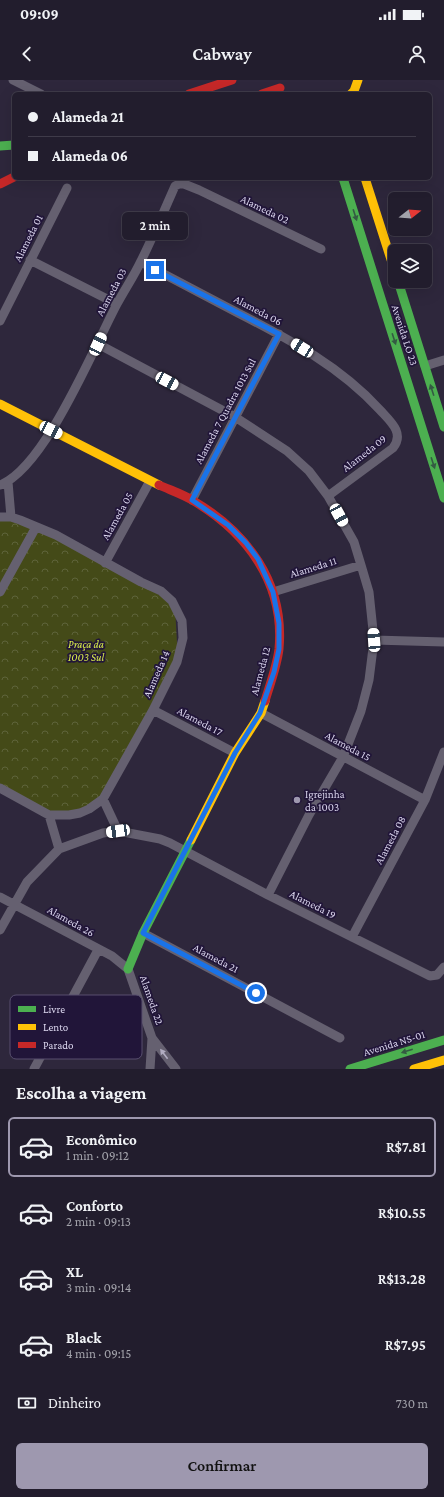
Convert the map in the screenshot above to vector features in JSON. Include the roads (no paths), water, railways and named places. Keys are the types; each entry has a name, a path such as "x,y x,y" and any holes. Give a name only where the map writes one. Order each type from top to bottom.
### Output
{"street":[{"path":"13,80 37,92"},
{"path":"195,92 232,80"},
{"path":"354,92 358,80"},
{"path":"267,92 280,87"},
{"path":"0,146 12,145"},
{"path":"0,184 12,178"},
{"name":"Avenida LO 23","path":"346,180 444,498"},
{"path":"366,180 388,250"},
{"name":"Alameda 03","path":"4,484 18,473 38,450 51,430 98,344 117,304 141,262 175,186 181,183 199,190"},
{"name":"Alameda 01","path":"0,321 67,188"},
{"name":"Alameda 02","path":"199,190 321,249"},
{"path":"30,260 117,304"},
{"name":"Alameda 06","path":"141,262 279,334 335,368 365,393 392,423"},
{"path":"400,288 444,427"},
{"name":"Alameda 7 Quadra 1013 Sul","path":"192,500 279,334"},
{"path":"98,344 235,417 288,451 309,471 328,496 354,542 369,592 374,640 369,680 362,711 343,756 309,815 268,895"},
{"path":"425,366 444,360"},
{"name":"Alameda 12","path":"0,404 150,481 192,500 228,525 246,543 258,559 273,592 279,623 279,649 274,672 260,713 235,753 143,933 128,969"},
{"name":"Alameda 09","path":"328,496 393,448 398,440 398,435 392,423"},
{"name":"Alameda 05","path":"105,563 150,481"},
{"path":"4,484 12,517"},
{"name":"Alameda 14","path":"0,517 12,517 56,535 105,563 161,591 172,601 182,621 183,638 177,662 153,710 104,799 80,813 69,815 49,815"},
{"path":"0,592 36,527"},
{"name":"Alameda 11","path":"273,592 361,565"},
{"path":"374,640 444,642"},
{"name":"Alameda 17","path":"153,710 235,753"},
{"name":"Alameda 15","path":"260,713 425,800"},
{"name":"Alameda 08","path":"352,938 425,800 444,752"},
{"path":"0,788 49,815 59,849"},
{"path":"0,930 27,882 59,849 104,833 118,831 104,799"},
{"name":"Alameda 19","path":"118,831 160,839 352,938 430,976 437,975 444,967"},
{"name":"Alameda 26","path":"0,897 120,961 128,969"},
{"name":"Alameda 21","path":"143,933 340,1038"},
{"path":"74,995 98,950"},
{"name":"Alameda 22","path":"128,969 137,995"},
{"name":"Alameda 22","path":"142,1009 152,1038 176,1069"},
{"name":"Alameda 22","path":"150,1069 152,1038"},
{"name":"Avenida NS-01","path":"350,1069 444,1040"},
{"path":"34,1069 39,1059"},
{"path":"414,1069 444,1060"}],"place":[{"name":"Igrejinha da 1003","path":"297,800"}],"park label":[{"name":"Praça da 1003 Sul","path":"86,650"}]}
